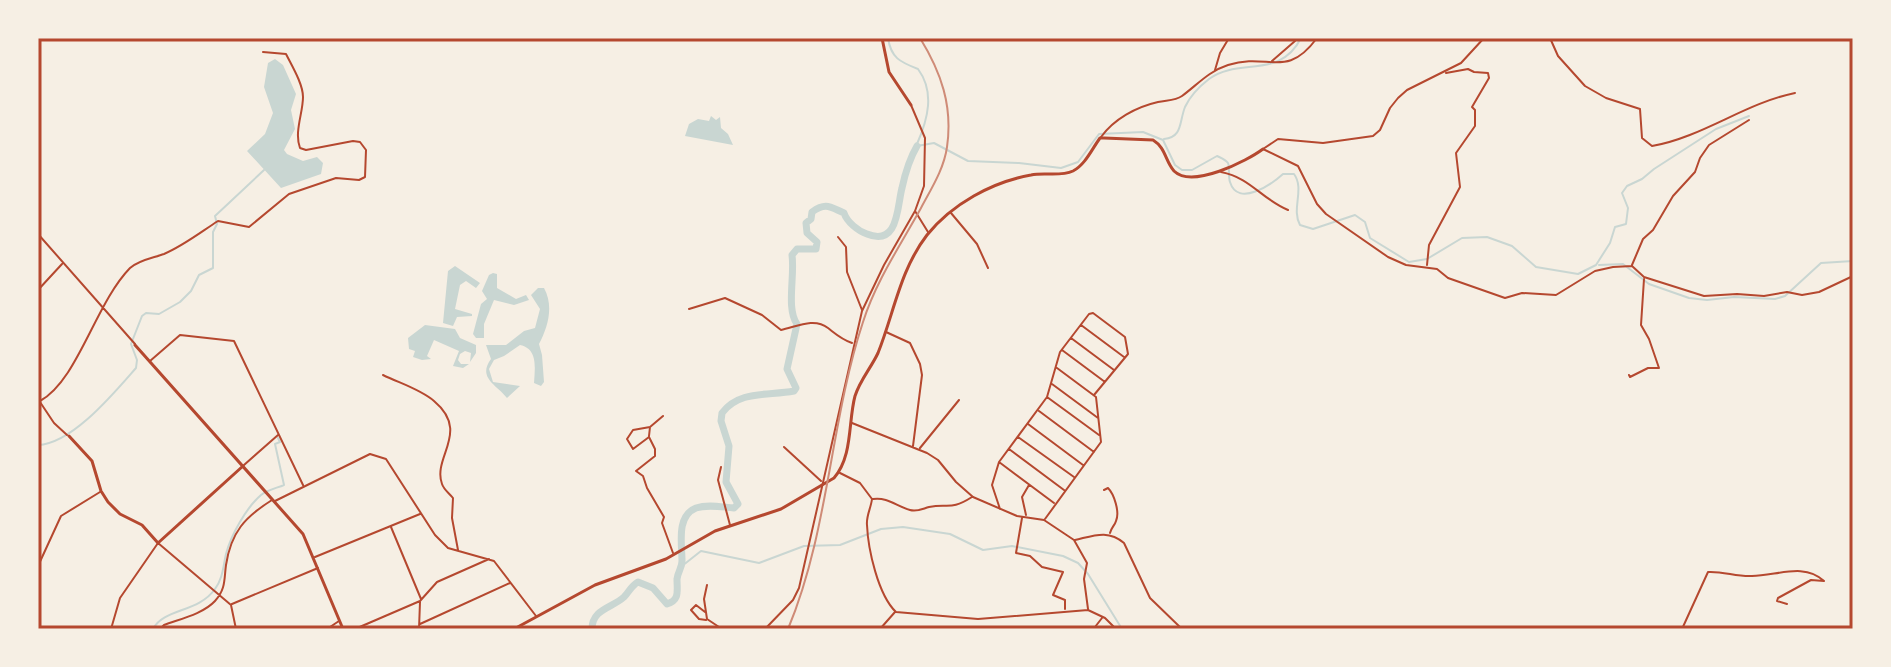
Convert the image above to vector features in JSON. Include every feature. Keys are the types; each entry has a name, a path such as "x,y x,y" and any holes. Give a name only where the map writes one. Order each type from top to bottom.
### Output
{"street":[{"path":"765,629 796,595 862,311 915,211 924,186 925,138 911,105 889,72 882,38"},
{"path":"1215,71 1220,53 1229,38"},
{"path":"514,629 595,585 673,555 730,526 771,514 839,472 856,392 873,363 913,258 929,233 978,193 1031,174 1063,174 1073,170 1081,165 1112,123 1127,114 1149,104 1180,98 1215,71 1245,61 1283,63 1300,58 1317,38"},
{"path":"1100,138 1150,139 1161,147 1173,170 1185,176 1218,171 1245,162 1278,139 1323,143 1373,136 1380,130 1390,108 1407,90 1461,63 1484,38"},
{"path":"1550,38 1558,56 1585,86 1606,98 1640,109 1642,138 1652,146 1680,139 1761,101 1795,93"},
{"path":"1271,61 1295,41"},
{"path":"236,629 231,605 158,543 142,525 116,511 101,491 92,461 54,423 39,400 50,396 66,378 102,308 132,266 166,253 218,221 249,227 277,201 327,179 341,177 359,180 365,177 366,150 360,142 306,150 300,148 297,140 303,94 286,54 263,52"},
{"path":"1427,266 1429,245 1460,187 1456,153 1475,126 1475,110 1472,107 1489,78 1488,73 1468,69 1445,73"},
{"path":"1632,266 1643,239 1653,230 1673,196 1695,172 1709,145 1749,120"},
{"path":"1263,149 1298,166 1317,204 1326,214 1388,257 1406,265 1437,269 1448,278 1505,298 1522,293 1556,295 1595,271 1632,266 1644,277 1694,294 1716,297 1787,292 1802,295 1819,292 1853,276"},
{"path":"1218,171 1242,178 1267,201 1288,210"},
{"path":"915,211 929,233"},
{"path":"951,213 977,244 988,268"},
{"path":"38,234 303,534 343,629"},
{"path":"838,237 846,247 847,272 862,311"},
{"path":"38,290 63,263"},
{"path":"1629,375 1648,368 1659,368 1641,325 1644,277"},
{"path":"689,309 725,298 762,315 776,328 788,329 809,323 823,325 839,338 853,343"},
{"path":"1000,509 992,485 999,462 1047,397 1062,350 1089,314 1093,313 1125,337 1128,354 1094,395"},
{"path":"1081,325 1125,358"},
{"path":"885,331 910,343 920,364 922,375 913,446"},
{"path":"150,362 180,335 234,341 303,486"},
{"path":"1071,338 1115,370"},
{"path":"1062,350 1106,383"},
{"path":"1044,520 1101,442 1094,395 1056,367"},
{"path":"383,375 433,399 447,419 450,440 440,479 442,487 453,498 452,518 458,551"},
{"path":"1051,383 1099,419"},
{"path":"1047,397 1100,435"},
{"path":"919,449 959,400"},
{"path":"1038,411 1094,452"},
{"path":"649,437 633,449 627,439 633,430 650,427 663,416"},
{"path":"851,422 913,446 938,460 973,497 1000,509 1044,520 1074,540 1087,563 1088,610"},
{"path":"1028,424 1084,466"},
{"path":"650,427 649,437 655,456 636,471 643,476 660,508 673,555"},
{"path":"120,629 111,628 120,598 158,543 278,434"},
{"path":"1018,437 1075,478"},
{"path":"784,447 822,484"},
{"path":"1009,449 1065,491"},
{"path":"160,629 202,610 219,595 226,583 226,566 233,538 249,515 370,454 386,459 445,545 490,558 498,564 536,616"},
{"path":"999,462 1055,504"},
{"path":"721,467 718,480 730,526"},
{"path":"839,472 856,480 872,499 890,500 917,511 936,506 952,508 973,497"},
{"path":"1029,485 1022,497 1025,516 1016,552 1030,556 1042,567 1063,572 1053,595 1065,600 1065,611"},
{"path":"1104,490 1108,488 1113,492 1117,516 1109,534"},
{"path":"38,566 61,516 101,491"},
{"path":"872,499 867,530 882,594 896,612 978,619 1088,610 1103,617 1116,629"},
{"path":"314,558 422,513"},
{"path":"391,526 420,600 419,629"},
{"path":"1074,540 1109,534 1124,543 1150,598 1182,629"},
{"path":"355,629 420,600 437,582 490,558"},
{"path":"231,605 318,568"},
{"path":"1682,629 1708,572 1750,576 1797,570 1824,581 1811,580 1778,598 1777,601 1787,604"},
{"path":"420,624 512,582"},
{"path":"707,585 704,599 707,619"},
{"path":"706,612 696,605 691,610 699,619 707,619 722,629"},
{"path":"880,629 896,612"},
{"path":"1095,627 1103,617"},
{"path":"327,629 340,620"}],"shaded area":[{"path":"275,59 283,65 296,94 291,110 295,129 284,150 303,161 317,157 323,163 321,174 281,188 247,151 265,134 273,113 264,87 268,63"},
{"path":"711,116 716,120 720,117 721,128 733,145 685,136 689,124 698,119 709,121"},
{"path":"455,266 480,283 476,288 466,281 460,285 455,309 472,316 457,317 453,326 443,323 448,271"},
{"path":"493,273 497,274 497,288 516,299 526,295 529,300 514,305 494,300 484,324 484,338 476,338 473,334 481,304 487,299 482,291"},
{"path":"538,288 544,288 549,309 539,344 544,382 541,386 534,383 533,355 520,345 494,360 489,369 493,382 520,386 507,398 487,376 491,359 486,345 506,345 524,331 535,328 540,309 531,295"},
{"path":"425,325 455,329 460,338 476,345 476,353 470,362 471,353 465,351 460,354 458,360 461,364 469,364 463,368 453,366 459,351 434,340 427,356 431,359 413,357 415,351 409,349 408,338"}],"waterway":[{"path":"888,38 894,55 918,69 927,87 927,115 917,144"},
{"path":"1164,139 1177,132 1187,103 1209,79 1233,69 1271,64 1292,51 1301,38"},
{"path":"917,146 934,143 968,161 1061,168 1078,162 1099,134 1143,132 1163,140 1175,165 1182,170 1192,170 1217,156 1224,160 1229,165 1230,182 1234,190 1240,193 1255,192 1283,174 1294,174 1298,186 1300,225 1313,229 1355,215 1365,222 1370,238 1409,262 1427,259 1462,238 1487,237 1512,246 1536,267 1578,274 1596,265 1610,243 1615,227 1626,224 1628,208 1622,193 1627,186 1716,129 1749,116"},
{"path":"592,629 595,617 624,597 638,582 653,588 667,604 676,597 685,517 696,508 734,508 738,504 726,482 729,446 721,421 722,413 745,397 794,391 796,388 787,369 797,324 791,301 792,255 797,249 816,249 817,242 807,233 806,223 811,219 812,212 828,206 844,213 850,223 864,233 885,235 895,223 906,172 917,146"},
{"path":"38,445 65,436 78,427 136,368 137,360 131,344 142,316 146,313 159,314 180,302 191,291 199,275 213,268 215,216 264,170"},
{"path":"1599,265 1623,264 1649,284 1689,298 1775,299 1785,296 1821,263 1853,261"},
{"path":"153,629 165,617 208,597 221,577 231,539 245,514 261,495 284,485 275,444 280,442 278,438"},
{"path":"682,566 701,551 759,563 804,546 840,545 881,529 903,527 950,534 983,550 1012,546 1063,556 1078,563 1088,574 1122,629"}],"railway":[{"path":"788,629 812,554 843,398 863,322 882,278 933,186 945,155 947,103 934,64 920,38"}]}
